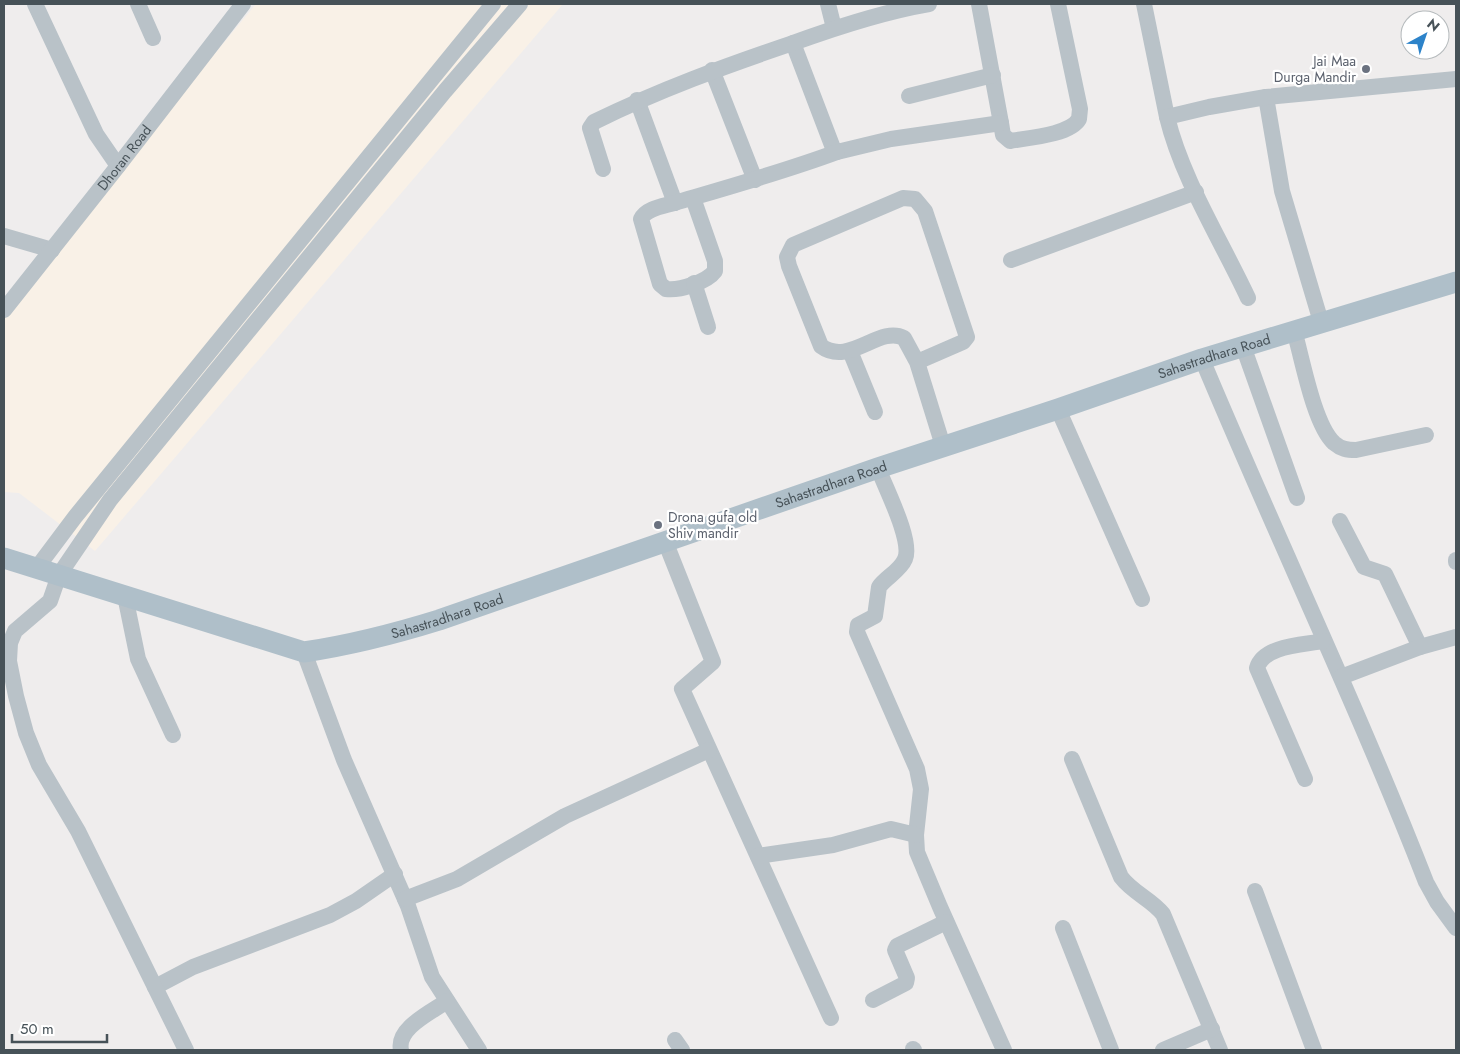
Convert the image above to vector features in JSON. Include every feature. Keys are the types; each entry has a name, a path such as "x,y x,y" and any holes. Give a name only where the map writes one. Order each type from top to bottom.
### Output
{"main road":[{"name":"Sahastradhara Road","path":"4,558 304,652 394,635 878,468 1058,409 1202,358 1456,282"}],"street":[{"path":"35,4 96,134 118,166"},
{"path":"138,4 153,38"},
{"name":"Dhoran Road","path":"4,310 243,4"},
{"path":"36,568 75,517 493,4"},
{"path":"828,4 834,28"},
{"path":"980,4 1001,123 1004,135 1010,141 1061,130 1070,127 1079,119 1080,109 1058,4"},
{"path":"1144,4 1171,132 1196,192 1248,298"},
{"path":"603,170 591,125 594,122 637,100 712,70 834,28 919,5"},
{"path":"186,1050 78,831 39,765 26,733 16,696 7,644 15,632 50,602 59,575 110,500 512,7"},
{"path":"793,43 832,148 836,152"},
{"path":"712,70 755,180"},
{"path":"908,96 993,75"},
{"path":"1167,117 1266,97 1456,79"},
{"path":"1266,97 1282,190 1321,322"},
{"path":"637,100 675,203"},
{"path":"693,198 716,266 715,271 710,277 669,290 663,288 644,236 641,219 644,214 675,203 755,180 836,152 900,138 1001,123"},
{"path":"1011,260 1196,192"},
{"path":"917,362 963,342 966,337 924,207 910,198 895,200 850,222 798,242 788,251 789,266 821,346 834,352 850,351 897,334 907,342 917,362 943,446"},
{"path":"4,236 52,250"},
{"path":"694,283 708,327"},
{"path":"1294,330 1318,416 1333,442 1346,450 1356,450 1426,435"},
{"path":"1243,346 1296,498"},
{"path":"850,351 875,412"},
{"path":"1202,358 1323,641 1341,677 1426,882 1437,902 1456,928"},
{"path":"1058,409 1142,599"},
{"path":"878,468 905,538 906,555 899,568 879,587 875,616 861,623 856,629 917,769 920,796 916,835 917,852 946,922 1004,1050"},
{"path":"1340,521 1364,567 1385,574 1420,647"},
{"path":"665,542 713,662 682,688 831,1018"},
{"path":"125,596 138,659 173,735"},
{"path":"1341,677 1420,647 1456,637"},
{"path":"1305,779 1257,668 1264,657 1280,650 1323,641"},
{"path":"304,652 344,760 405,899 432,977 479,1050"},
{"path":"405,899 456,879 572,813 709,750"},
{"path":"1072,759 1117,869 1129,887 1157,906 1164,914 1220,1050"},
{"path":"758,856 833,845 891,829 916,835"},
{"path":"155,987 193,966 330,915 356,901 394,874"},
{"path":"1255,890 1314,1050"},
{"path":"873,1000 906,983 907,978 895,950 896,946 946,922"},
{"path":"1062,928 1111,1050"},
{"path":"401,1050 400,1039 407,1030 447,1001"},
{"path":"1163,1050 1212,1029"}],"shaded area":[{"path":"256,4 563,4 95,551 19,493 4,492 4,307"}],"place":[{"name":"Jai Maa Durga Mandir","path":"1366,69"},
{"name":"Drona gufa old Shiv mandir","path":"658,525"}]}
